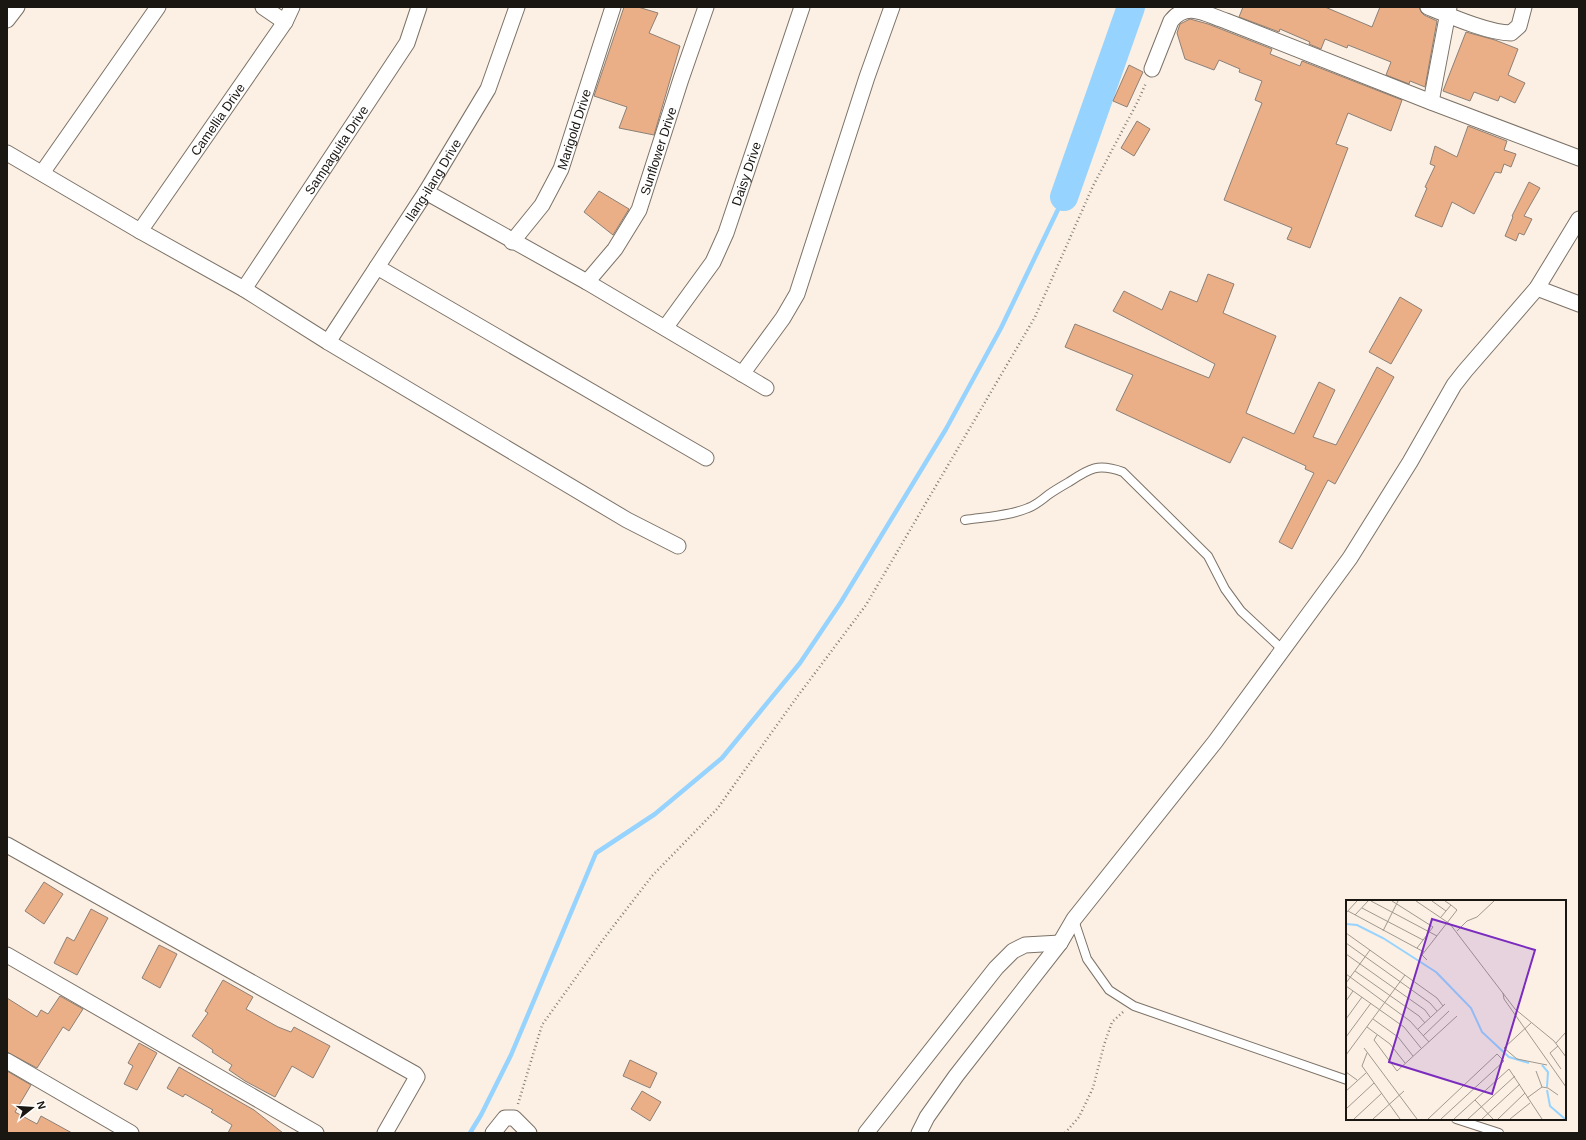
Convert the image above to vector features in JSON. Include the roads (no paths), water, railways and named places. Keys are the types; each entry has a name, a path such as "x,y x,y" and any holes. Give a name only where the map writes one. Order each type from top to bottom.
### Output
{"street":[{"path":"7,20 17,7"},
{"path":"42,173 158,7"},
{"path":"263,7 285,22"},
{"name":"Camellia Drive","path":"140,231 285,22 292,7"},
{"name":"Sampaguita Drive","path":"244,289 407,43 419,7"},
{"name":"Ilang-ilang Drive","path":"328,342 426,192 488,89 517,7"},
{"name":"Marigold Drive","path":"512,242 542,205 561,169 613,7"},
{"name":"Sunflower Drive","path":"587,282 615,249 639,210 706,7"},
{"name":"Daisy Drive","path":"665,328 713,262 726,233 802,7"},
{"path":"742,374 784,318 797,294 892,7"},
{"path":"1428,7 1449,11 1501,33 1511,33 1519,26 1524,7"},
{"path":"1152,69 1171,22 1184,10 1227,14 1431,102 1579,158"},
{"path":"1431,102 1449,11"},
{"path":"7,153 140,231 244,289 328,342 627,520 678,546"},
{"path":"426,192 512,242 587,282 766,388"},
{"path":"919,1133 927,1117 956,1076 1060,943 1074,919 1215,742 1350,558 1410,462 1454,385 1537,288 1579,219"},
{"path":"377,267 706,458"},
{"path":"1537,288 1579,304"},
{"path":"7,845 415,1074 417,1077 385,1133"},
{"path":"866,1133 996,968 1013,951 1025,945 1060,943"},
{"path":"7,955 316,1133"},
{"path":"7,1061 131,1133"},
{"path":"493,1133 505,1118 514,1118 529,1133"}],"lane":[{"path":"965,520 1018,512 1028,509 1088,470 1101,467 1112,468 1123,472 1208,556 1225,589 1241,611 1283,650"},
{"path":"1074,919 1087,959 1109,990 1134,1006 1346,1080"},
{"path":"1459,1120 1499,1133"}],"waterway":[{"path":"1064,197 1131,7"},
{"path":"470,1133 481,1115 511,1055 596,853 655,814 722,758 800,663 841,602 946,429 1001,328 1064,197"}]}
